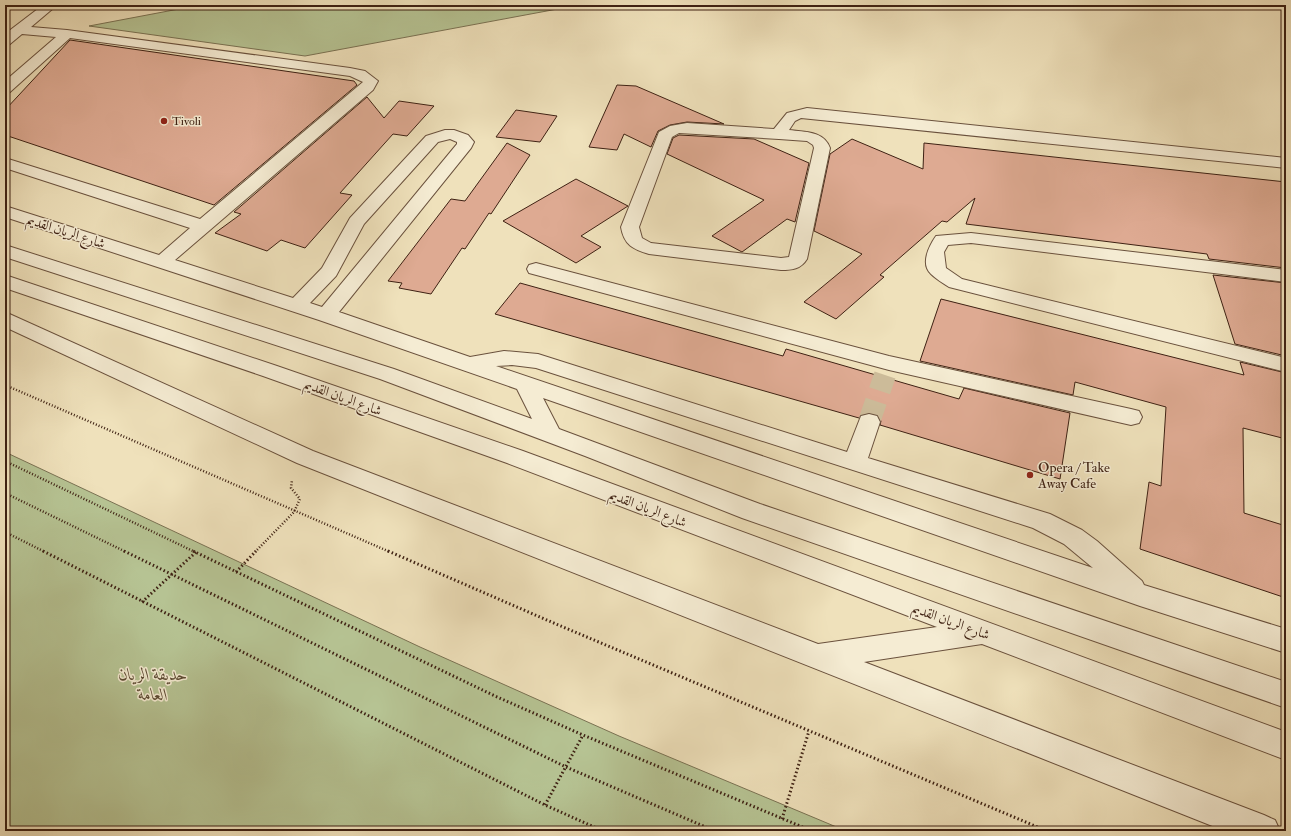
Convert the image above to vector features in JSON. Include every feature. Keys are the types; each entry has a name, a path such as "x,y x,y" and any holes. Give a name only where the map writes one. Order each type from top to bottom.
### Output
{"street":[{"path":"5,41 51,5"},
{"path":"19,30 67,34 350,72 360,74 371,81 368,87 162,262"},
{"path":"5,89 67,34"},
{"path":"779,134 791,116 807,113 1286,163"},
{"path":"687,128 779,134 810,137 820,142 822,148 798,259 791,264 649,248 637,244 631,238 630,227 665,135 675,129 687,128"},
{"path":"296,306 327,273 343,248 347,237 356,222 432,139 444,135 459,136 463,138 466,142 465,145 326,315"},
{"path":"8,166 48,175 203,226"},
{"name":"شارع الريان القديم","path":"5,211 326,315 524,382 1140,596 1286,641"},
{"path":"1286,276 970,238 942,240 935,252 937,270 956,283 1286,365"},
{"path":"343,248 375,256"},
{"path":"5,251 387,374 551,434 751,511 1286,696"},
{"path":"536,269 887,369 1131,417"},
{"name":"شارع الريان القديم","path":"5,282 270,371 515,457 1286,746"},
{"path":"5,319 305,457 1264,831"},
{"path":"470,364 502,357 520,357 538,361 1046,523 1074,537 1140,596"},
{"path":"524,382 551,434"},
{"path":"855,463 869,422"},
{"path":"815,657 983,633"}],"path":[{"path":"5,385 294,512 1047,831"},
{"path":"236,572 294,512 300,499 292,492 291,483 305,457"},
{"path":"5,461 414,658 583,735 812,831"},
{"path":"5,493 566,767 715,831"},
{"path":"5,532 545,805 604,831"},
{"path":"142,602 196,552"},
{"path":"782,819 809,731"},
{"path":"545,805 583,735"}],"green space":[{"path":"200,5 579,5 305,56 89,26"},
{"name":"حديقة الريان العامة","path":"5,452 420,647 619,736 846,831 5,831"}],"building":[{"name":"Tivoli","path":"70,40 354,81 357,85 214,205 5,135 5,110"},
{"path":"617,85 636,86 724,124 687,122 670,125 658,131 651,147 624,134 617,150 589,147"},
{"path":"367,97 384,118 399,101 434,106 407,136 393,134 340,193 352,195 305,248 281,240 267,251 215,233 241,214 234,212"},
{"path":"516,110 557,116 540,142 496,137"},
{"path":"679,135 754,139 809,163 795,222 787,219 742,252 712,236 764,200 667,154 673,138"},
{"path":"852,139 923,169 924,143 1286,182 1286,268 1209,259 1207,254 966,224 975,198 947,222 942,221 880,275 884,277 836,319 804,302 862,254 814,231 830,154"},
{"path":"507,143 530,155 491,214 489,213 465,249 462,248 431,294 399,288 402,283 388,281 451,199 465,201"},
{"path":"576,179 628,206 581,236 601,247 576,263 503,221"},
{"path":"1213,275 1286,283 1286,356 1235,344"},
{"path":"520,283 783,356 786,349 959,399 964,388 1070,413 1060,479 880,425 881,421 877,415 869,413 861,415 859,418 495,314"},
{"path":"941,299 1244,375 1240,362 1286,373 1286,439 1243,428 1244,513 1286,526 1286,598 1140,549 1149,482 1161,486 1166,407 1075,382 1073,395 920,361"}],"tunnel":[{"path":"869,422 885,375"}],"place":[{"name":"Tivoli","path":"164,121"},
{"name":"Opera / Take Away Cafe","path":"1030,475"}]}
